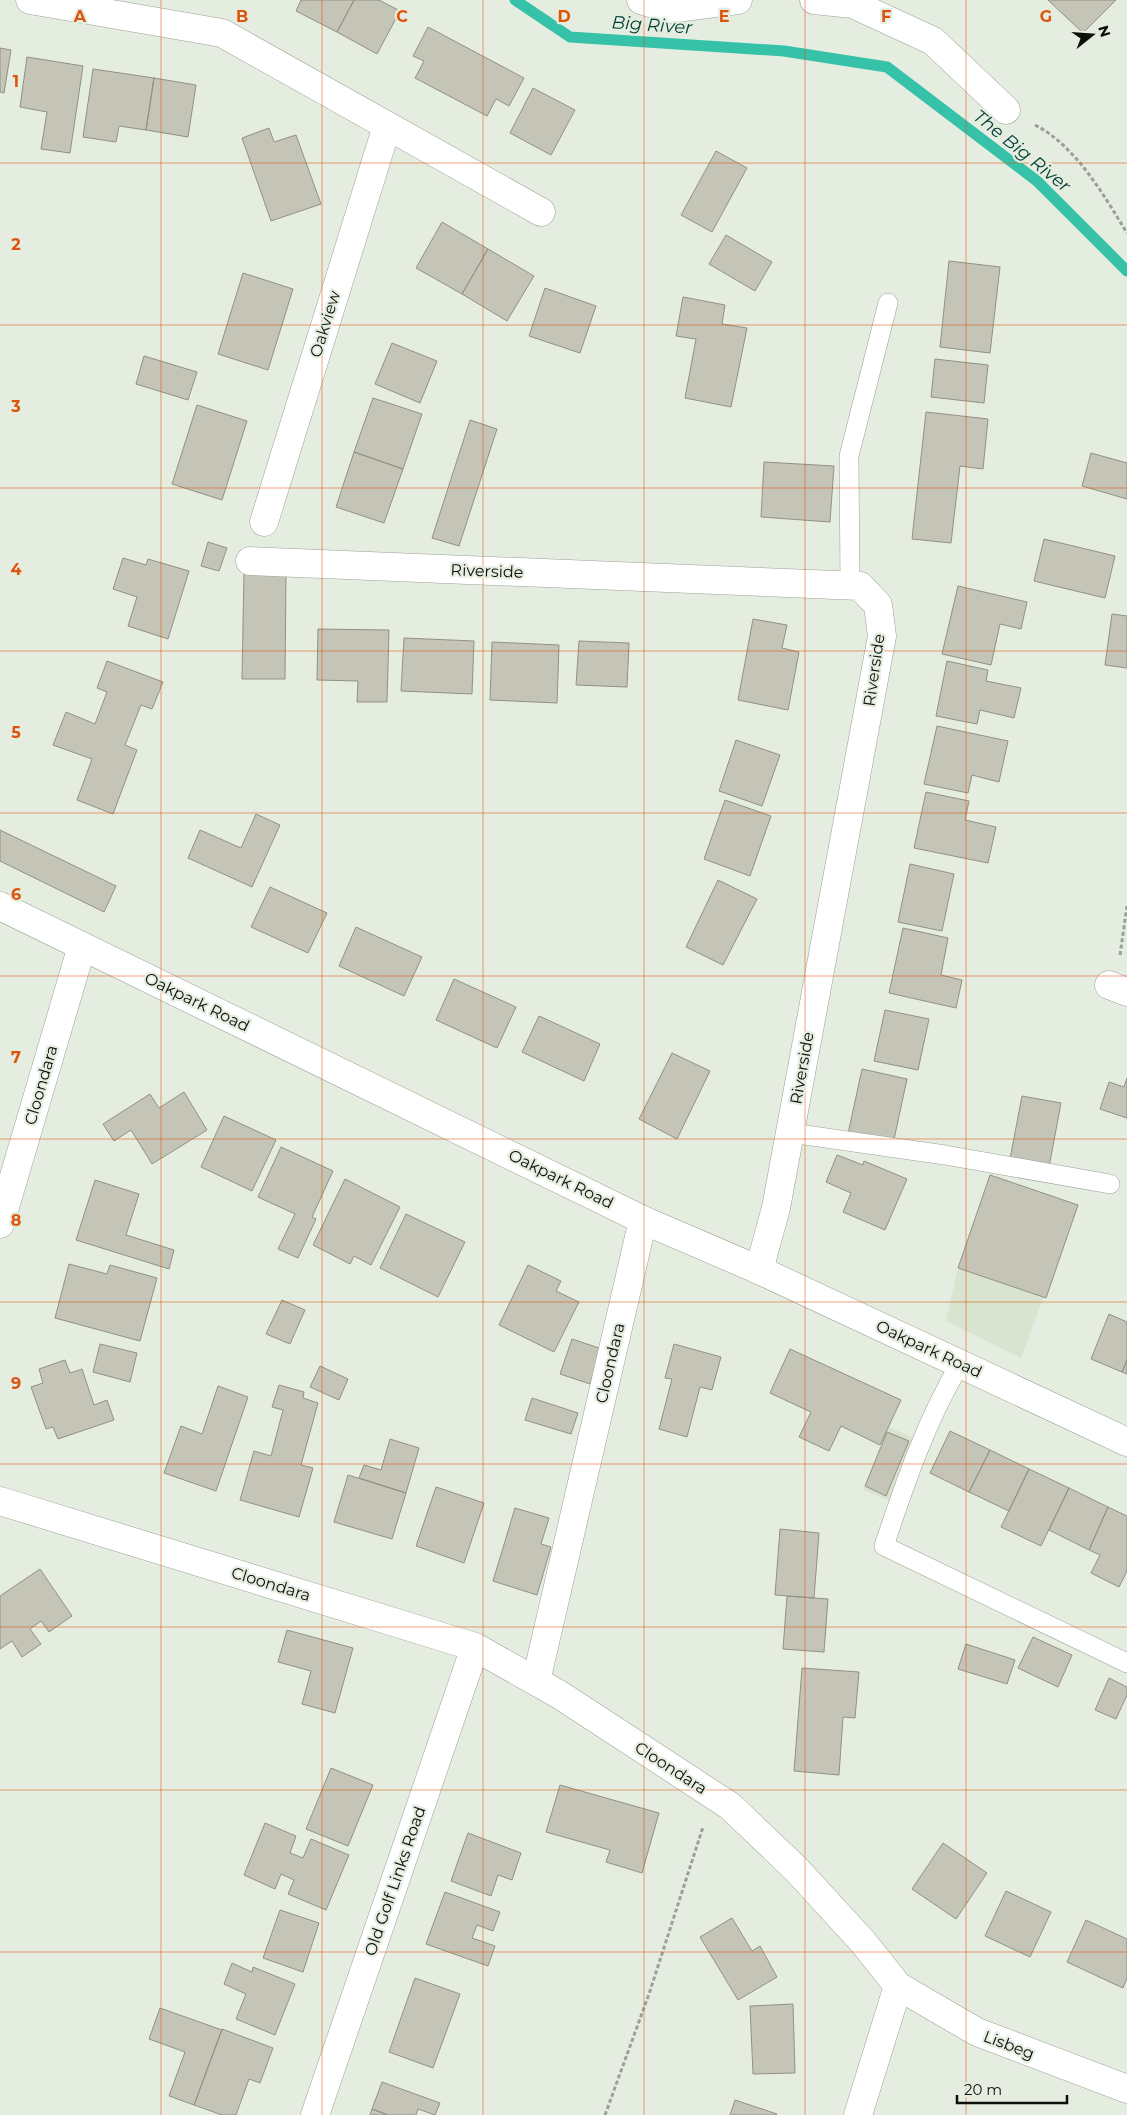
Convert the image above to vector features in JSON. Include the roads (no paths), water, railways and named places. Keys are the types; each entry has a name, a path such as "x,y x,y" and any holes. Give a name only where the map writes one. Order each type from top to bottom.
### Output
{"street":[{"path":"30,0 222,33 541,212"},
{"path":"641,0 668,9 738,0"},
{"path":"814,0 853,4 933,41 1006,110"},
{"name":"Oakview","path":"264,522 386,126"},
{"name":"Riverside","path":"250,562 860,586 878,605 882,636 776,1208 759,1270"},
{"name":"Oakpark Road","path":"0,906 643,1220 759,1270 1127,1442"},
{"name":"Cloondara","path":"0,1224 82,946"},
{"name":"Cloondara","path":"536,1681 643,1220"},
{"name":"Cloondara","path":"0,1501 475,1647 560,1695 722,1801"},
{"name":"Old Golf Links Road","path":"315,2115 475,1647"},
{"name":"Lisbeg","path":"722,1801 796,1869 863,1942 898,1986 976,2032 1127,2089"},
{"path":"858,2115 898,1986"}],"lane":[{"path":"850,586 849,456 888,303"},
{"path":"790,1132 945,1155 1110,1184"},
{"path":"960,1364 938,1402 907,1479 884,1546 1127,1663"}],"waterway":[{"name":"Big River","path":"515,0 570,37 784,51 887,67 1037,181 1127,271"}],"water label":[{"name":"The Big River","path":"1022,151"}]}
